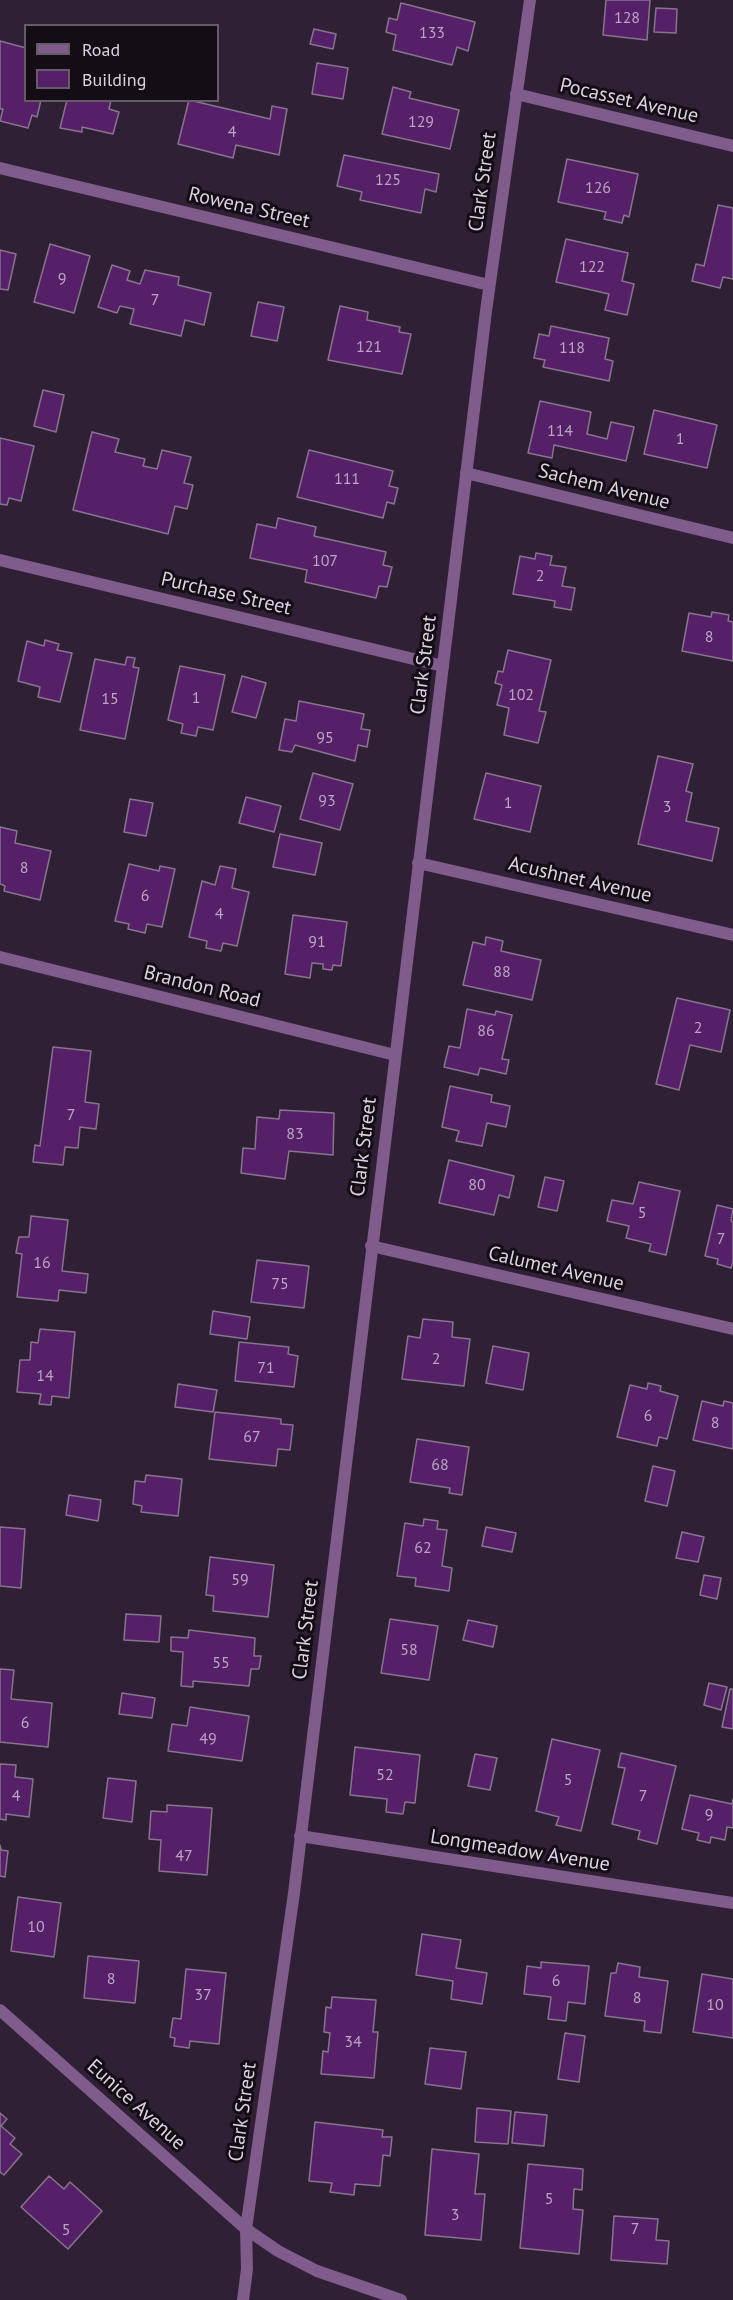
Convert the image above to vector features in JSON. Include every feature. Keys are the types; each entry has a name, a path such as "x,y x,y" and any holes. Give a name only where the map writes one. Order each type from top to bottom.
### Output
{"street":[{"name":"Clark Street","path":"243,2300 246,2229 300,1836 489,285 530,0"},
{"name":"Pocasset Avenue","path":"516,94 733,146"},
{"name":"Rowena Street","path":"0,168 489,285"},
{"name":"Sachem Avenue","path":"466,473 733,538"},
{"name":"Purchase Street","path":"0,560 443,666"},
{"name":"Acushnet Avenue","path":"418,863 733,935"},
{"name":"Brandon Road","path":"0,957 395,1055"},
{"name":"Calumet Avenue","path":"371,1246 733,1329"},
{"name":"Longmeadow Avenue","path":"300,1836 733,1903"},
{"name":"Eunice Avenue","path":"0,2010 246,2229 278,2251 317,2271 400,2300"}],"building":[{"path":"606,0 650,0 647,40 603,35"},
{"path":"401,3 475,22 468,51 457,47 452,65 393,50 396,35 386,32 389,18 397,20"},
{"path":"656,8 677,9 676,33 654,32"},
{"path":"314,29 336,34 333,49 310,44"},
{"path":"0,41 24,47 24,102 41,102 37,117 32,115 28,128 0,121 3,109 0,109"},
{"path":"317,63 348,68 343,99 312,94"},
{"path":"393,87 411,92 409,98 459,110 450,149 382,134"},
{"path":"66,102 111,102 109,109 119,112 113,134 82,127 82,132 60,128"},
{"path":"188,102 198,102 270,119 272,106 287,109 279,155 236,145 233,158 178,144"},
{"path":"344,155 439,174 436,192 425,189 421,213 360,200 362,192 337,186"},
{"path":"567,159 638,174 629,217 624,215 622,223 604,219 606,212 558,202"},
{"path":"718,205 733,208 733,279 723,277 720,288 692,281 696,264 704,266"},
{"path":"566,239 628,253 622,281 634,284 627,315 605,310 609,294 556,282"},
{"path":"50,244 90,256 74,313 34,302"},
{"path":"0,250 16,254 8,290 0,289"},
{"path":"112,265 130,271 127,280 140,284 145,270 179,277 178,285 211,293 204,325 185,320 181,336 130,324 134,309 120,306 117,313 98,307"},
{"path":"258,302 284,307 277,341 251,336"},
{"path":"340,306 368,312 367,320 400,327 399,332 411,334 402,374 328,360"},
{"path":"551,326 609,338 605,359 613,361 609,381 543,367 545,360 534,358 539,334 549,336"},
{"path":"43,390 64,395 56,432 34,426"},
{"path":"540,401 591,412 587,434 607,439 611,422 634,427 626,461 554,445 552,458 528,453"},
{"path":"654,410 717,425 707,468 644,454"},
{"path":"92,432 119,439 115,452 145,459 143,466 157,469 162,450 191,457 184,483 193,485 187,509 175,506 168,534 73,510"},
{"path":"0,438 34,446 21,501 9,498 7,505 0,504"},
{"path":"309,450 393,471 389,486 398,488 394,504 387,502 383,518 297,497"},
{"path":"278,518 316,527 314,536 386,552 383,565 392,567 387,587 379,586 376,598 305,582 307,570 250,558 257,524 276,528"},
{"path":"536,553 552,556 550,565 566,567 562,586 575,588 571,610 554,607 555,601 513,594 520,556 535,559"},
{"path":"712,612 729,615 728,621 733,622 733,661 682,651 689,613 711,617"},
{"path":"45,640 59,644 57,650 72,653 60,702 38,697 40,687 18,681 27,641 44,646"},
{"path":"508,650 551,660 539,711 546,712 538,743 504,735 509,708 497,705 502,685 495,683 498,671 503,672"},
{"path":"127,657 135,658 133,667 139,668 125,739 80,730 95,659 125,665"},
{"path":"180,666 225,675 213,730 198,727 196,736 181,733 183,724 168,720"},
{"path":"242,676 266,683 256,718 232,712"},
{"path":"299,701 364,714 361,729 370,730 367,747 358,745 355,761 295,745 292,752 279,750 285,719 296,721"},
{"path":"658,756 693,764 686,791 692,793 686,821 719,828 712,861 638,844"},
{"path":"313,773 353,784 340,830 300,819"},
{"path":"486,773 541,786 530,832 474,819"},
{"path":"246,797 281,806 274,832 239,823"},
{"path":"130,799 153,803 146,836 124,832"},
{"path":"0,827 17,831 15,843 51,851 40,900 4,891 5,886 0,884"},
{"path":"280,834 322,843 315,875 273,867"},
{"path":"129,864 159,871 160,866 175,869 162,927 147,924 145,933 128,929 129,924 115,921"},
{"path":"220,866 236,869 232,888 249,892 237,946 223,943 221,951 206,948 207,941 189,937 202,881 215,885"},
{"path":"293,915 347,922 341,966 333,965 332,970 323,969 323,964 312,963 310,978 285,974"},
{"path":"486,937 503,941 501,951 541,960 532,1000 463,985 473,942 485,945"},
{"path":"677,998 730,1010 721,1052 690,1045 679,1090 656,1084"},
{"path":"467,1009 495,1015 496,1011 512,1015 502,1059 509,1060 506,1074 480,1068 478,1075 444,1067 449,1046 460,1048"},
{"path":"53,1047 91,1051 85,1102 99,1104 96,1129 80,1127 78,1148 65,1147 63,1165 33,1162 35,1145 40,1146"},
{"path":"450,1086 492,1095 491,1102 510,1106 506,1127 487,1123 482,1146 456,1141 459,1131 442,1127"},
{"path":"280,1110 334,1113 333,1155 289,1151 285,1179 241,1173 243,1148 255,1149 257,1117 279,1119"},
{"path":"449,1160 514,1176 509,1198 499,1195 494,1215 439,1203"},
{"path":"545,1177 564,1181 557,1211 538,1207"},
{"path":"639,1182 680,1191 666,1255 649,1251 651,1244 626,1238 629,1226 607,1221 612,1200 633,1204"},
{"path":"717,1205 733,1209 731,1268 717,1264 718,1259 705,1256"},
{"path":"31,1216 68,1220 62,1271 88,1274 86,1293 59,1290 58,1301 17,1297 22,1254 16,1253 19,1237 29,1237"},
{"path":"257,1260 309,1266 304,1308 251,1302"},
{"path":"213,1311 250,1317 247,1339 210,1334"},
{"path":"423,1319 453,1322 452,1337 470,1339 464,1386 402,1379 408,1336 420,1338"},
{"path":"40,1329 75,1332 69,1398 52,1396 51,1405 39,1404 41,1394 17,1392 20,1360 30,1360 31,1342 38,1343"},
{"path":"239,1342 289,1347 288,1354 298,1356 294,1387 235,1381"},
{"path":"493,1346 529,1353 523,1390 486,1383"},
{"path":"648,1383 661,1386 660,1391 678,1396 667,1439 659,1437 657,1446 617,1437 630,1385 647,1389"},
{"path":"178,1384 217,1390 213,1412 175,1407"},
{"path":"702,1401 723,1406 724,1401 733,1403 733,1449 693,1440"},
{"path":"215,1412 281,1419 281,1424 293,1425 290,1450 278,1449 276,1466 209,1459"},
{"path":"417,1439 469,1447 462,1495 449,1493 450,1488 410,1482"},
{"path":"653,1466 675,1471 667,1506 645,1501"},
{"path":"146,1475 182,1479 178,1516 141,1512 142,1506 133,1504 135,1481 145,1482"},
{"path":"69,1495 101,1500 98,1521 66,1515"},
{"path":"424,1519 438,1521 437,1529 447,1530 442,1566 452,1568 449,1591 415,1586 416,1578 397,1576 405,1523 423,1526"},
{"path":"0,1527 25,1529 21,1588 0,1586"},
{"path":"486,1527 516,1533 512,1552 482,1546"},
{"path":"682,1532 704,1537 698,1562 676,1558"},
{"path":"210,1557 274,1565 268,1617 213,1611 214,1596 206,1595"},
{"path":"704,1575 721,1578 717,1599 700,1595"},
{"path":"126,1614 161,1616 159,1642 124,1640"},
{"path":"390,1619 438,1626 429,1680 381,1673"},
{"path":"468,1620 497,1626 493,1647 463,1640"},
{"path":"189,1630 255,1638 254,1656 261,1656 259,1669 251,1669 249,1686 193,1681 193,1687 181,1686 183,1652 171,1651 171,1637 188,1638"},
{"path":"0,1669 14,1670 11,1699 52,1703 48,1747 0,1742"},
{"path":"709,1683 727,1687 721,1710 704,1705"},
{"path":"730,1689 733,1689 733,1729 722,1727"},
{"path":"122,1693 155,1698 152,1718 119,1714"},
{"path":"190,1707 249,1716 242,1761 168,1751 172,1724 187,1726"},
{"path":"552,1739 600,1750 581,1831 556,1825 559,1817 536,1811"},
{"path":"355,1747 420,1755 415,1803 405,1802 403,1814 386,1812 387,1799 350,1795"},
{"path":"621,1753 676,1766 657,1844 638,1839 640,1831 612,1824 625,1768 618,1767"},
{"path":"475,1754 497,1758 490,1790 468,1786"},
{"path":"0,1764 16,1765 15,1777 33,1779 29,1817 6,1814 6,1820 0,1819"},
{"path":"108,1778 136,1781 132,1822 103,1818"},
{"path":"690,1795 732,1804 733,1799 733,1828 727,1827 725,1840 711,1837 710,1843 697,1840 699,1833 682,1829"},
{"path":"167,1805 212,1808 207,1875 159,1871 161,1840 149,1839 151,1811 167,1812"},
{"path":"0,1845 1,1850 8,1851 5,1877 0,1876"},
{"path":"18,1897 61,1903 54,1957 11,1951"},
{"path":"422,1934 461,1940 456,1968 487,1973 482,2004 451,1999 453,1981 416,1975"},
{"path":"88,1956 139,1961 135,2003 84,1998"},
{"path":"541,1962 589,1966 585,2004 568,2002 566,2021 548,2019 551,1997 524,1994 527,1966 541,1968"},
{"path":"618,1963 640,1967 639,1977 668,1981 661,2033 644,2031 645,2021 605,2016 611,1973 616,1973"},
{"path":"186,1969 226,1973 219,2044 190,2041 189,2048 174,2046 175,2038 170,2037 173,2018 181,2019"},
{"path":"702,1974 733,1979 733,2038 693,2032"},
{"path":"332,1997 376,2000 373,2032 378,2032 374,2078 321,2074 323,2051 328,2052 330,2033 324,2032 326,2007 331,2008"},
{"path":"565,2033 585,2036 579,2082 558,2079"},
{"path":"430,2048 466,2052 461,2089 425,2084"},
{"path":"477,2108 511,2111 508,2144 475,2142"},
{"path":"515,2112 547,2115 544,2146 512,2143"},
{"path":"0,2113 7,2119 1,2126 15,2138 10,2144 22,2154 4,2175 0,2172"},
{"path":"315,2122 383,2130 382,2137 392,2137 390,2156 383,2155 380,2186 355,2184 354,2195 330,2192 332,2183 309,2181"},
{"path":"432,2149 479,2154 475,2194 485,2194 481,2240 425,2235"},
{"path":"528,2164 583,2169 582,2190 574,2189 573,2209 583,2210 579,2254 520,2248"},
{"path":"49,2176 64,2189 70,2182 102,2211 68,2249 21,2207"},
{"path":"614,2216 658,2219 656,2240 669,2241 667,2264 611,2260"}]}
